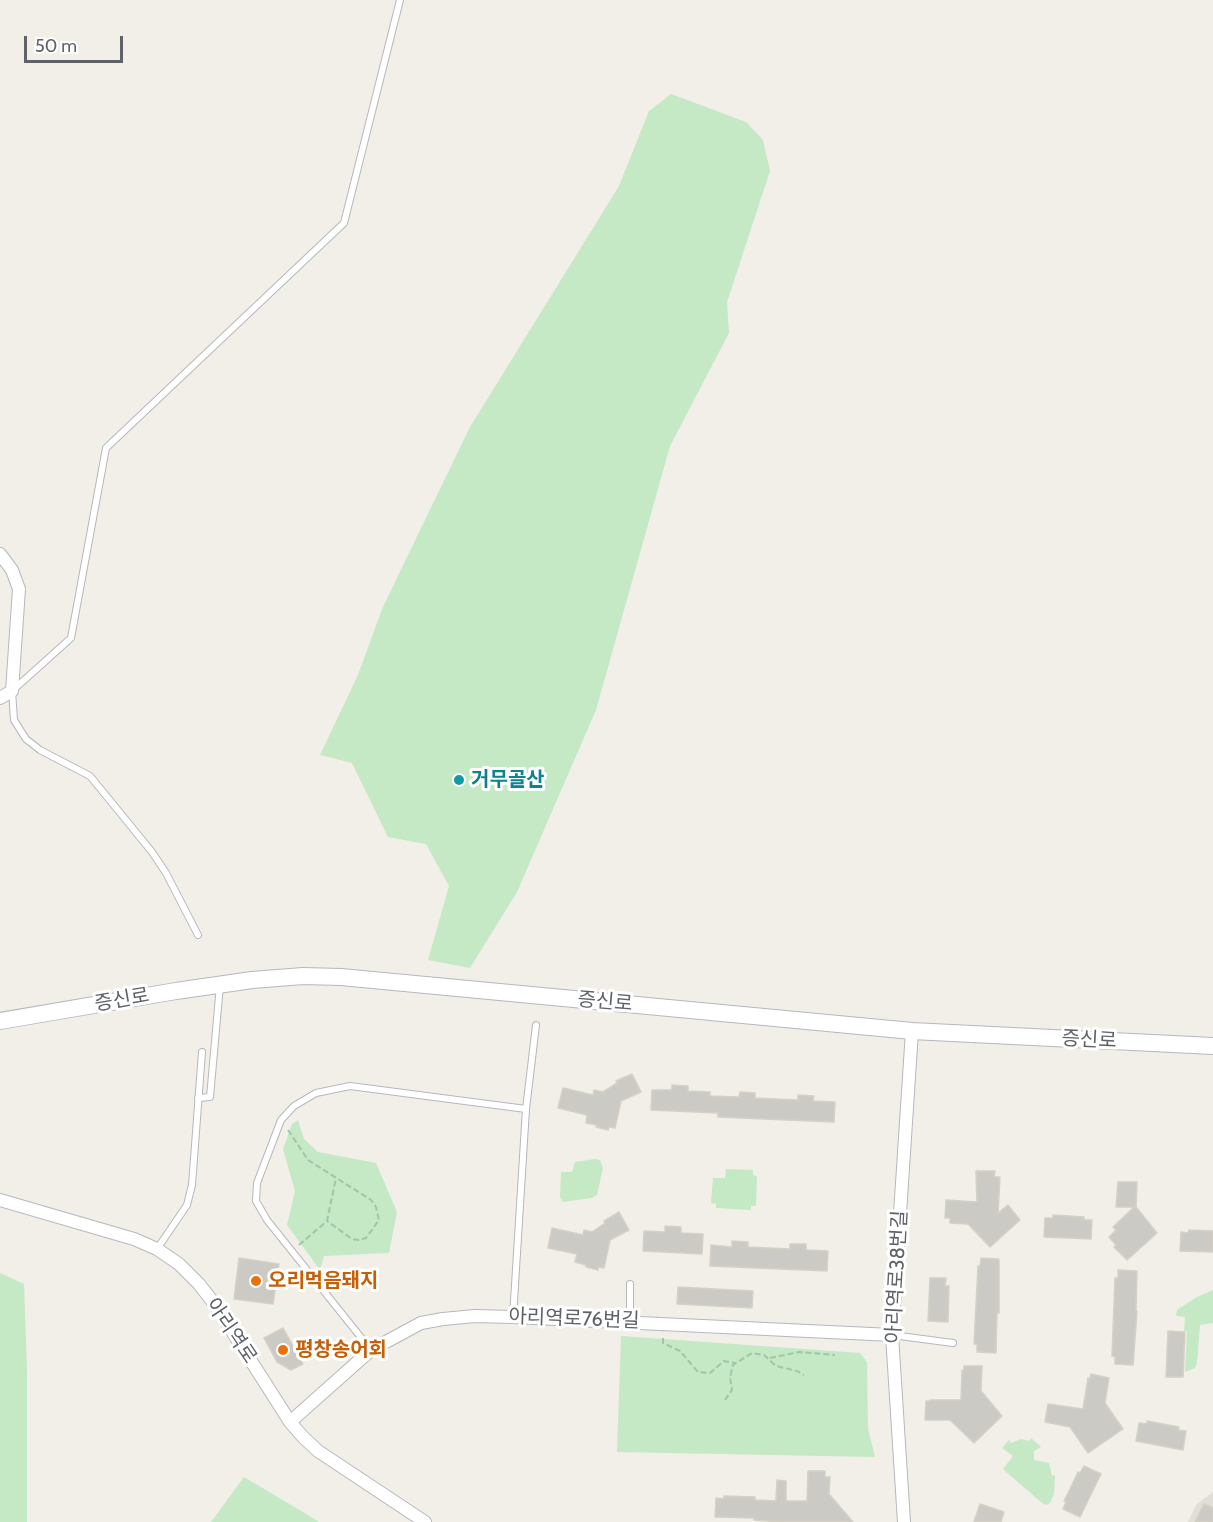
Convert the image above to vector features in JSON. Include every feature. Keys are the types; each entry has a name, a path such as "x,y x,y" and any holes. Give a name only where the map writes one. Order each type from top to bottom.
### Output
{"street":[{"path":"0,554 12,570 19,589 12,691 0,698"},
{"name":"증신로","path":"0,1020 220,984 303,976 341,977 912,1031 1213,1046"},
{"name":"아리역로38번길","path":"904,1522 892,1335 912,1031"},
{"name":"아리역로","path":"0,1200 134,1239 157,1249 179,1264 216,1306 290,1422 318,1452 424,1522"},
{"name":"아리역로76번길","path":"290,1422 371,1350 421,1323 475,1316 630,1321 892,1335"}],"lane":[{"path":"198,935 166,873 152,852 90,776 40,750 26,739 14,720 12,691 71,638 105,448 344,223 400,0"},
{"path":"198,1098 210,1097 220,984"},
{"path":"513,1317 526,1108 536,1025"},
{"path":"157,1249 187,1205 192,1185 202,1052"},
{"path":"371,1350 267,1220 256,1201 257,1183 281,1120 294,1106 316,1093 350,1086 526,1108"},
{"path":"630,1284 630,1321"},
{"path":"892,1335 953,1343"}],"path":[{"path":"281,1120 308,1160 371,1200 376,1207 379,1220 366,1238 359,1240 352,1239 327,1221"},
{"path":"292,1252 327,1221 336,1178"},
{"path":"663,1343 680,1351 698,1372 710,1373 724,1360 735,1363"},
{"path":"769,1359 799,1352 835,1355"},
{"path":"725,1400 732,1390 731,1370 735,1363 753,1353 764,1355 776,1366 804,1375"}],"shaded area":[{"path":"1213,1492 1213,1522 1188,1522 1196,1505"}],"green space":[{"path":"671,94 746,122 763,140 770,171 727,302 729,333 670,446 596,710 517,892 470,968 428,960 449,886 426,844 388,837 352,763 320,755 358,675 382,609 470,427 619,186 649,111"},
{"path":"298,1120 304,1139 318,1152 376,1163 397,1212 389,1253 324,1256 320,1270 287,1225 295,1191 283,1149 292,1124"},
{"path":"600,1160 603,1168 597,1195 592,1198 563,1202 560,1197 561,1172 572,1172 575,1162"},
{"path":"726,1169 753,1170 753,1175 757,1176 756,1206 751,1206 751,1210 716,1208 716,1204 711,1203 713,1178 725,1178"},
{"path":"0,1273 24,1284 27,1370 27,1522 0,1522"},
{"path":"1213,1290 1213,1323 1200,1325 1197,1363 1195,1368 1185,1372 1187,1331 1184,1331 1185,1317 1176,1316 1177,1310"},
{"path":"621,1336 860,1353 867,1362 868,1429 875,1457 617,1452"},
{"path":"1031,1438 1041,1447 1034,1451 1034,1460 1049,1463 1052,1476 1055,1475 1054,1494 1050,1503 1046,1505 1003,1469 1013,1456 1002,1448 1007,1442 1009,1440 1011,1443 1021,1439 1030,1441"},
{"path":"244,1477 308,1515 319,1522 211,1522"}],"building":[{"path":"632,1074 641,1092 621,1101 615,1128 609,1127 608,1130 596,1127 597,1125 586,1123 587,1115 558,1108 563,1088 593,1095 594,1090 603,1092 617,1083 616,1081"},
{"path":"672,1085 688,1086 688,1091 710,1092 710,1096 739,1097 740,1092 755,1093 755,1098 798,1100 798,1095 814,1096 813,1101 835,1102 834,1122 718,1117 718,1113 651,1110 652,1090 672,1090"},
{"path":"976,1171 995,1171 994,1177 1000,1177 998,1213 1008,1205 1020,1220 990,1247 968,1224 950,1223 950,1218 945,1218 946,1200 977,1202"},
{"path":"1118,1182 1137,1182 1136,1207 1157,1233 1127,1260 1114,1247 1116,1245 1109,1237 1116,1230 1113,1227 1134,1207 1116,1207"},
{"path":"619,1212 629,1230 610,1240 604,1268 598,1267 598,1270 586,1267 586,1265 575,1262 577,1254 548,1248 552,1228 583,1235 584,1230 592,1232"},
{"path":"1053,1215 1084,1217 1084,1220 1092,1220 1091,1239 1044,1237 1045,1218 1053,1218"},
{"path":"665,1226 681,1227 681,1233 703,1234 702,1254 643,1251 644,1231 665,1232"},
{"path":"1189,1230 1213,1231 1213,1252 1180,1251 1181,1232 1188,1233"},
{"path":"732,1241 748,1242 748,1247 790,1249 790,1244 806,1244 806,1250 828,1251 827,1271 710,1266 711,1245 732,1247"},
{"name":"오리먹음돼지","path":"239,1258 279,1264 273,1304 234,1299"},
{"path":"981,1258 999,1259 996,1353 977,1352 977,1344 974,1344 978,1266 980,1266"},
{"path":"1118,1270 1137,1271 1133,1365 1115,1364 1115,1357 1112,1356 1115,1278 1118,1278"},
{"path":"930,1278 946,1278 945,1286 949,1286 948,1322 928,1321"},
{"path":"678,1287 753,1291 752,1308 677,1304"},
{"name":"평창송어회","path":"283,1328 303,1364 291,1370 277,1362 264,1338"},
{"path":"1168,1331 1185,1332 1183,1377 1166,1377"},
{"path":"964,1366 982,1366 981,1391 1002,1416 974,1443 950,1420 925,1420 926,1401 961,1400"},
{"path":"1091,1374 1109,1378 1105,1403 1123,1429 1088,1453 1070,1427 1045,1422 1048,1404 1083,1409 1088,1378 1090,1379"},
{"path":"1147,1421 1179,1427 1178,1430 1186,1431 1183,1450 1136,1441 1139,1423 1147,1424"},
{"path":"1084,1466 1101,1474 1080,1517 1063,1509 1066,1502 1064,1501 1078,1472 1080,1473"},
{"path":"808,1471 825,1471 825,1477 830,1477 829,1494 853,1522 780,1522 754,1520 754,1518 715,1517 716,1498 755,1497 755,1500 776,1501 777,1480 786,1481 786,1501 807,1501"},
{"path":"980,1504 1004,1512 1001,1522 974,1522"},
{"path":"1204,1504 1213,1508 1213,1522 1195,1522"}],"place":[{"name":"거무골산","path":"459,780"},
{"name":"오리먹음돼지","path":"256,1281"},
{"name":"평창송어회","path":"283,1350"}]}
